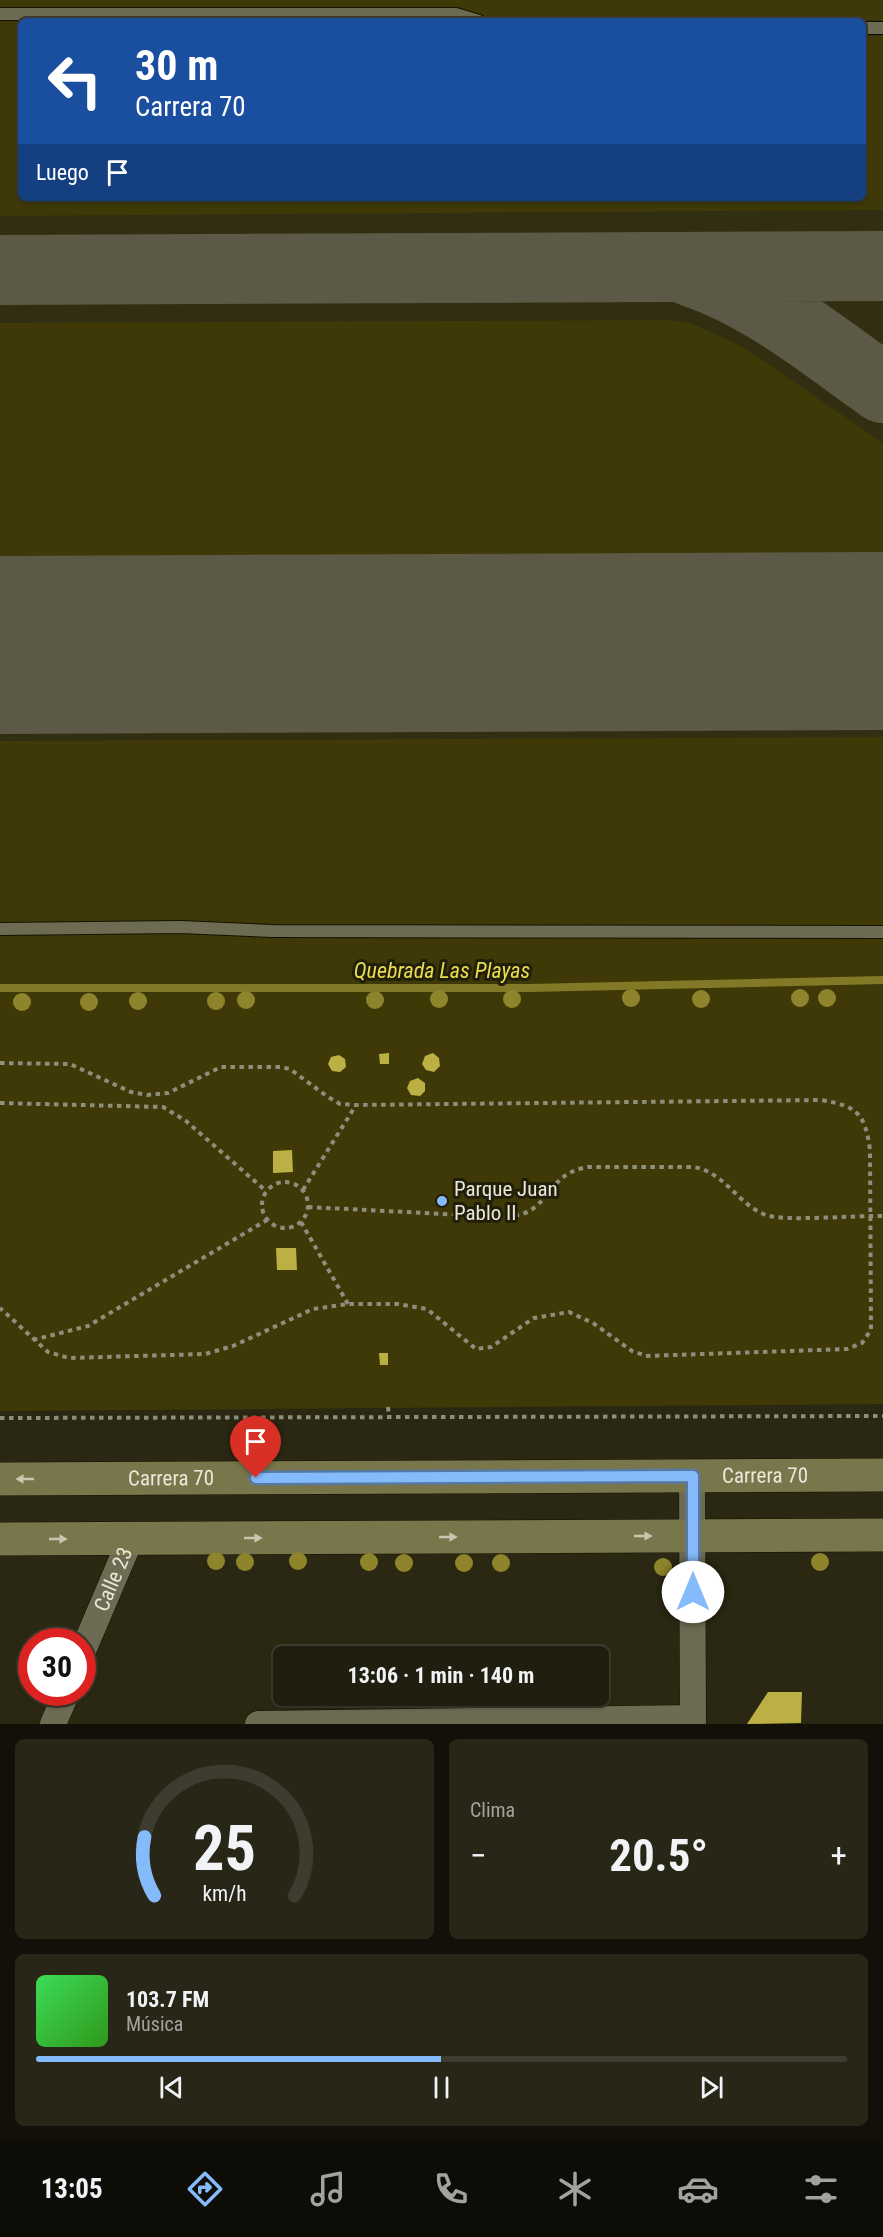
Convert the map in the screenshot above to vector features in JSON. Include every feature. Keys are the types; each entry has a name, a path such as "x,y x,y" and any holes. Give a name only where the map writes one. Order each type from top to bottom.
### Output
{"main road":[{"name":"Carrera 70","path":"0,1479 883,1475"},
{"path":"0,1539 883,1535"}],"street":[{"path":"258,1724 693,1721 693,1476"},
{"name":"Calle 23","path":"93,1628 131,1538"},
{"path":"53,1724 61,1706"}],"lane":[{"path":"0,14 456,14 469,18"},
{"path":"866,28 883,28"},
{"path":"0,929 180,927 285,931 883,932"}],"path":[{"path":"0,1063 70,1064 131,1092 147,1095 168,1093 221,1068 280,1067 290,1069 340,1104 821,1100 846,1104 859,1113 867,1127 871,1330 862,1343 847,1349 646,1356 632,1351 593,1323 569,1312 534,1318 491,1347 476,1349 436,1315 418,1306 348,1304 313,1309 233,1346 205,1354 69,1358 48,1352 0,1308"},
{"path":"146,1106 147,1095"},
{"path":"0,1103 146,1106 173,1111 266,1191"},
{"path":"303,1190 356,1105"},
{"path":"308,1207 503,1217 520,1215 535,1208 560,1178 572,1170 588,1167 693,1167 705,1168 716,1175 749,1205 766,1215 883,1216"},
{"path":"280,1182 297,1185 303,1190 308,1207 301,1222 295,1226 280,1228 267,1220 262,1206 266,1191 280,1182"},
{"path":"33,1340 88,1326 267,1220"},
{"path":"301,1222 348,1304"},
{"path":"388,1407 388,1417"},
{"path":"0,1418 883,1416"}],"shaded area":[{"path":"0,0 883,0 883,996 0,999"},
{"path":"0,0 883,0 883,20 866,20 866,18 488,18 461,10 47,7 0,9"},
{"path":"0,21 18,21 18,201 866,201 866,36 883,36 883,210 0,216"},
{"path":"670,320 691,323 745,348 883,443 883,556 0,561 0,323"},
{"name":"Parque Juan Pablo II","path":"883,737 883,1404 0,1411 0,741"}],"building":[{"path":"389,1053 389,1064 380,1064 379,1054"},
{"path":"433,1053 439,1058 440,1066 434,1072 426,1070 422,1064 425,1056"},
{"path":"339,1055 345,1059 346,1067 340,1072 332,1071 328,1064 331,1057"},
{"path":"418,1078 425,1083 425,1091 420,1096 411,1095 407,1088 410,1081"},
{"path":"292,1150 293,1172 273,1173 273,1151"},
{"path":"276,1248 296,1248 297,1270 277,1270"},
{"path":"379,1353 388,1353 388,1365 380,1365"},
{"path":"768,1692 802,1692 801,1723 747,1724"}],"waterway":[{"name":"Quebrada Las Playas","path":"0,988 529,988 883,980"}],"taxiway":[{"path":"0,270 883,266"},
{"path":"692,272 718,282 767,308 883,388"}],"runway":[{"path":"0,645 883,641"}],"place":[{"name":"Parque Juan Pablo II","path":"442,1201"}],"route":[{"path":"256,1478 693,1476 693,1592"}]}
